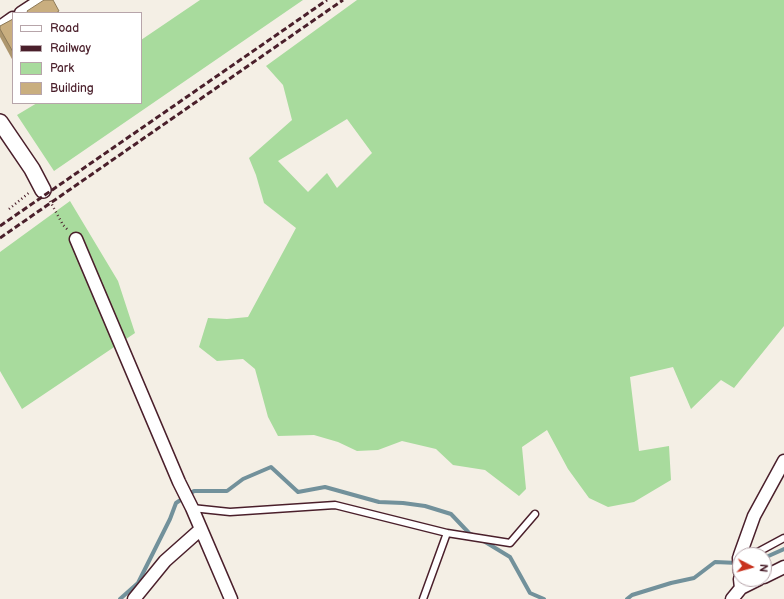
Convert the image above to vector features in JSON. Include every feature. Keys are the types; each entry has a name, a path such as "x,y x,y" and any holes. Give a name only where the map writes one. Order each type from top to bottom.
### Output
{"street":[{"path":"23,12 41,0"},
{"path":"0,27 12,19"},
{"path":"2,130 32,170 43,190"},
{"path":"76,239 179,482 192,508 231,599"},
{"path":"745,547 754,516 784,461"},
{"path":"134,599 165,561 201,529"},
{"path":"772,573 784,567"},
{"path":"732,599 739,587"}],"lane":[{"path":"192,508 230,512 335,505 447,533 510,543 535,514"},
{"path":"423,599 447,533"},
{"path":"767,547 784,538"}],"path":[{"path":"9,209 16,203"},
{"path":"54,208 63,225 76,239"}],"green space":[{"path":"200,0 303,0 54,171 17,115 35,104 142,104 142,39"},
{"path":"357,0 784,0 784,326 734,388 721,380 691,409 673,367 630,377 639,451 669,446 671,480 634,502 608,507 589,498 568,469 547,430 522,447 526,489 519,496 485,470 453,465 436,449 402,441 378,450 357,451 338,442 314,435 278,436 268,417 255,369 243,359 217,361 199,347 208,318 227,319 248,317 296,228 264,203 256,175 249,158 292,120 283,85 266,66","holes":["347,119 372,153 337,188 327,173 308,192 278,161"]},
{"path":"70,201 118,281 135,333 22,409 0,371 0,252"}],"building":[{"path":"44,0 53,0 59,11 28,12"},
{"path":"12,20 12,50 0,29 0,26"}],"waterway":[{"path":"120,599 138,583 170,519 176,503 194,491 227,491 243,479 271,467 298,492 325,487 379,502 425,506 451,514 469,533 476,537"},
{"path":"482,540 510,557 530,593 544,599"},
{"path":"772,554 784,549"},
{"path":"627,599 632,595 671,583 694,578 715,562 732,563"}],"railway":[{"path":"0,226 327,0"},
{"path":"0,238 343,0"}]}
